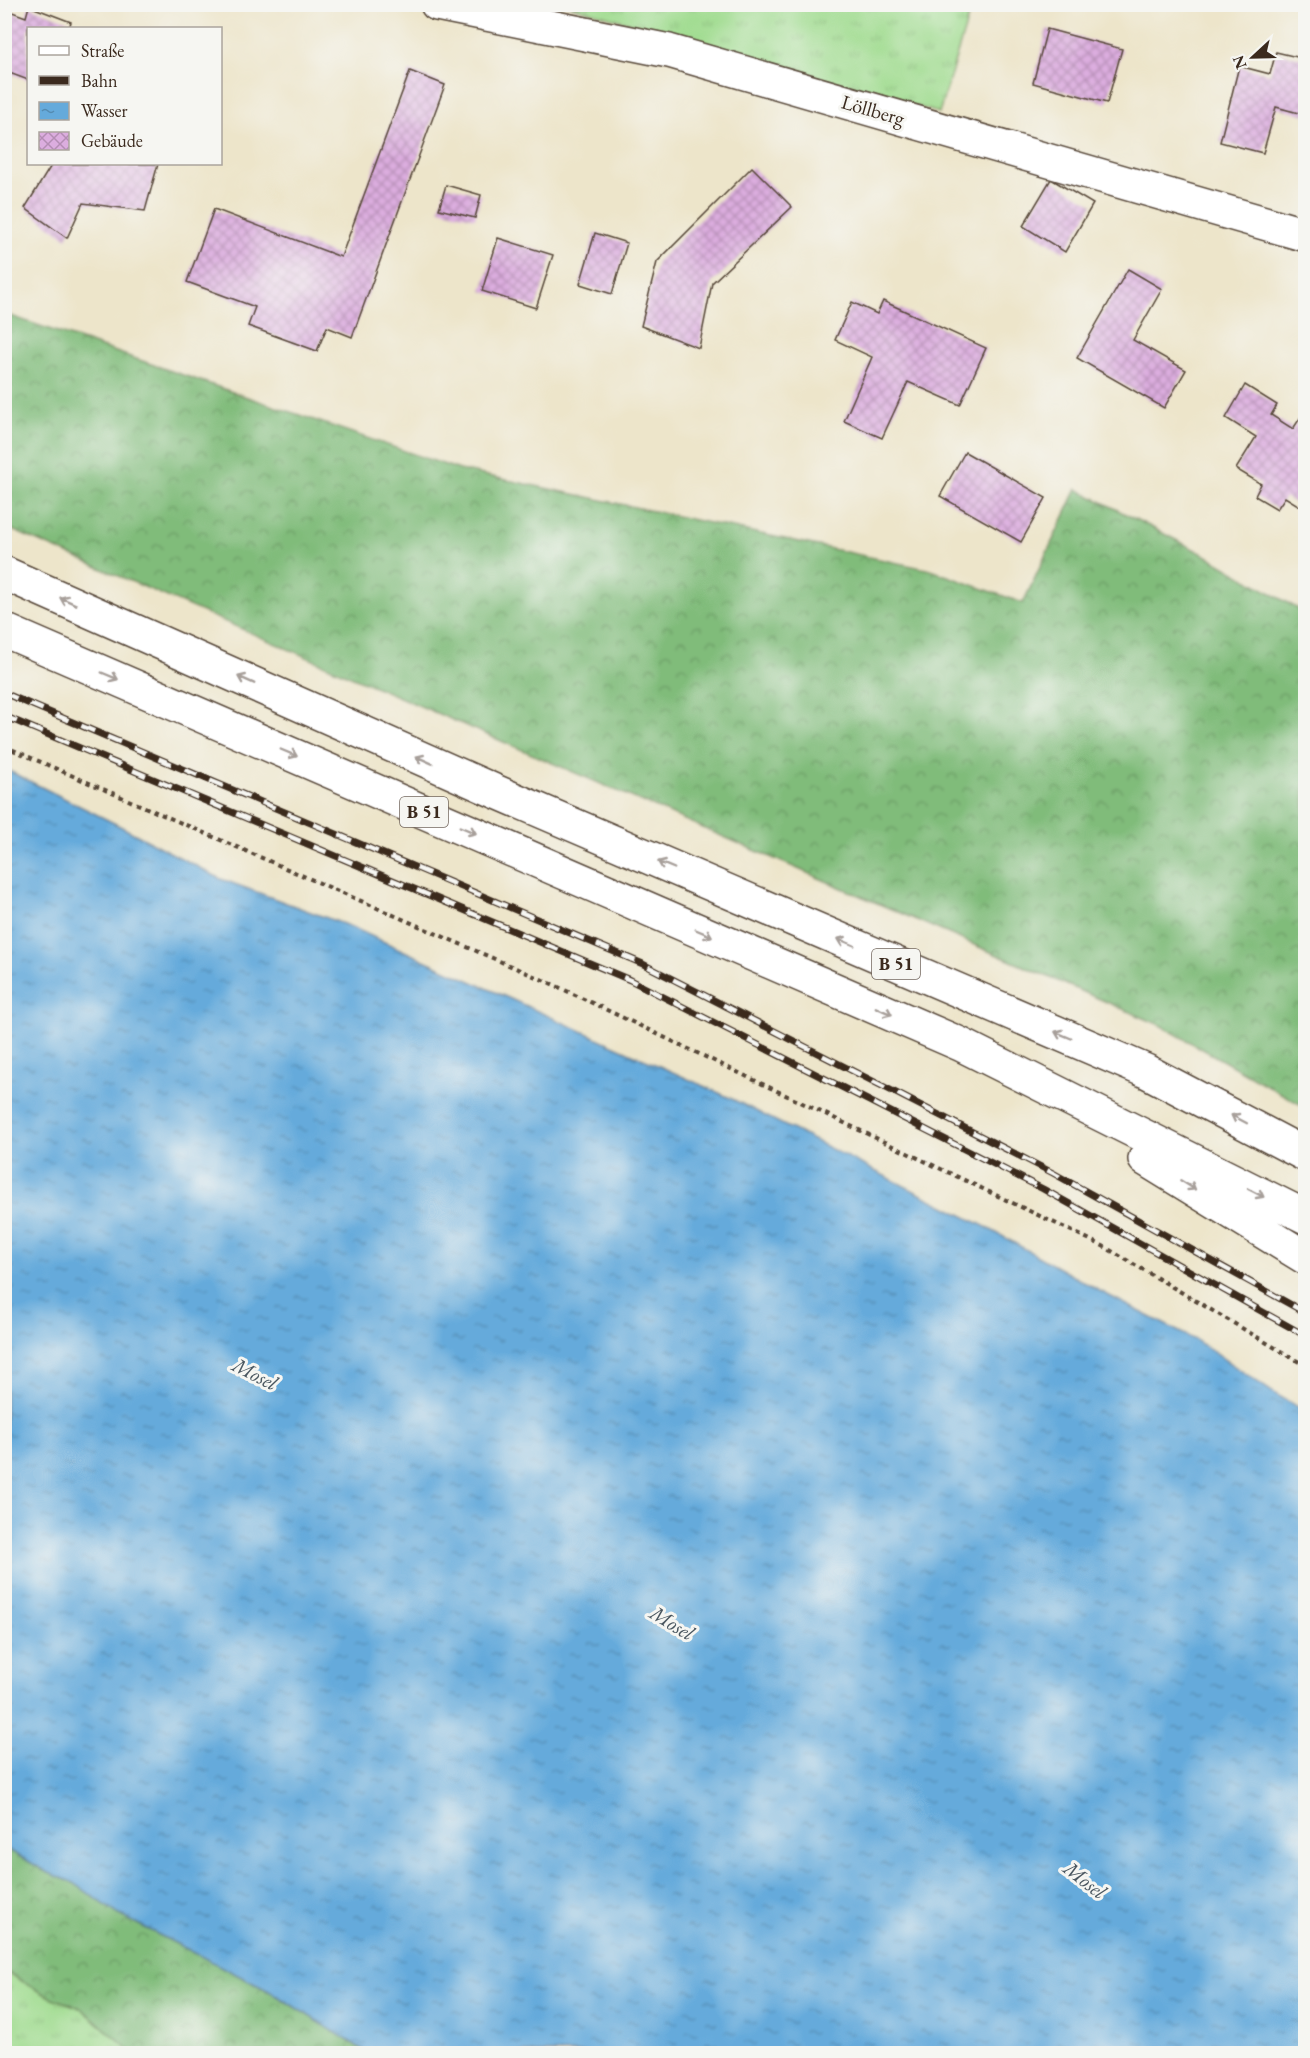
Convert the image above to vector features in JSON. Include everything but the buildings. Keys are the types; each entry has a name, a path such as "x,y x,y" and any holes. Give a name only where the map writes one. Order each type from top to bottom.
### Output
{"main road":[{"name":"Löllberg","path":"436,4 669,51 1305,235"},
{"name":"B 51","path":"4,573 497,792 1146,1071 1301,1153"},
{"name":"B 51","path":"4,630 960,1044 1305,1217"},
{"path":"960,1044 1305,1258"}],"path":[{"path":"4,746 550,983 1103,1246 1305,1366"}],"green space":[{"path":"568,5 972,5 939,113"},
{"path":"5,314 460,470 931,570 1023,603 1077,489 1211,558 1305,613 1305,1107 1160,1025 5,527"},
{"path":"5,1848 49,1873 74,1883 118,1914 271,1992 368,2053 133,2053 81,2008 50,1997 5,1971"},
{"path":"4,1971 50,1997 81,2008 133,2053 5,2053"}],"water":[{"name":"Mosel","path":"5,769 221,879 349,926 728,1097 986,1227 1096,1289 1197,1341 1277,1395 1305,1411 1305,2053 368,2053 271,1992 118,1914 74,1883 49,1873 5,1848"}],"railway":[{"path":"4,693 643,964 1053,1173 1306,1313"},
{"path":"4,716 630,980 1043,1189 1306,1336"}]}
